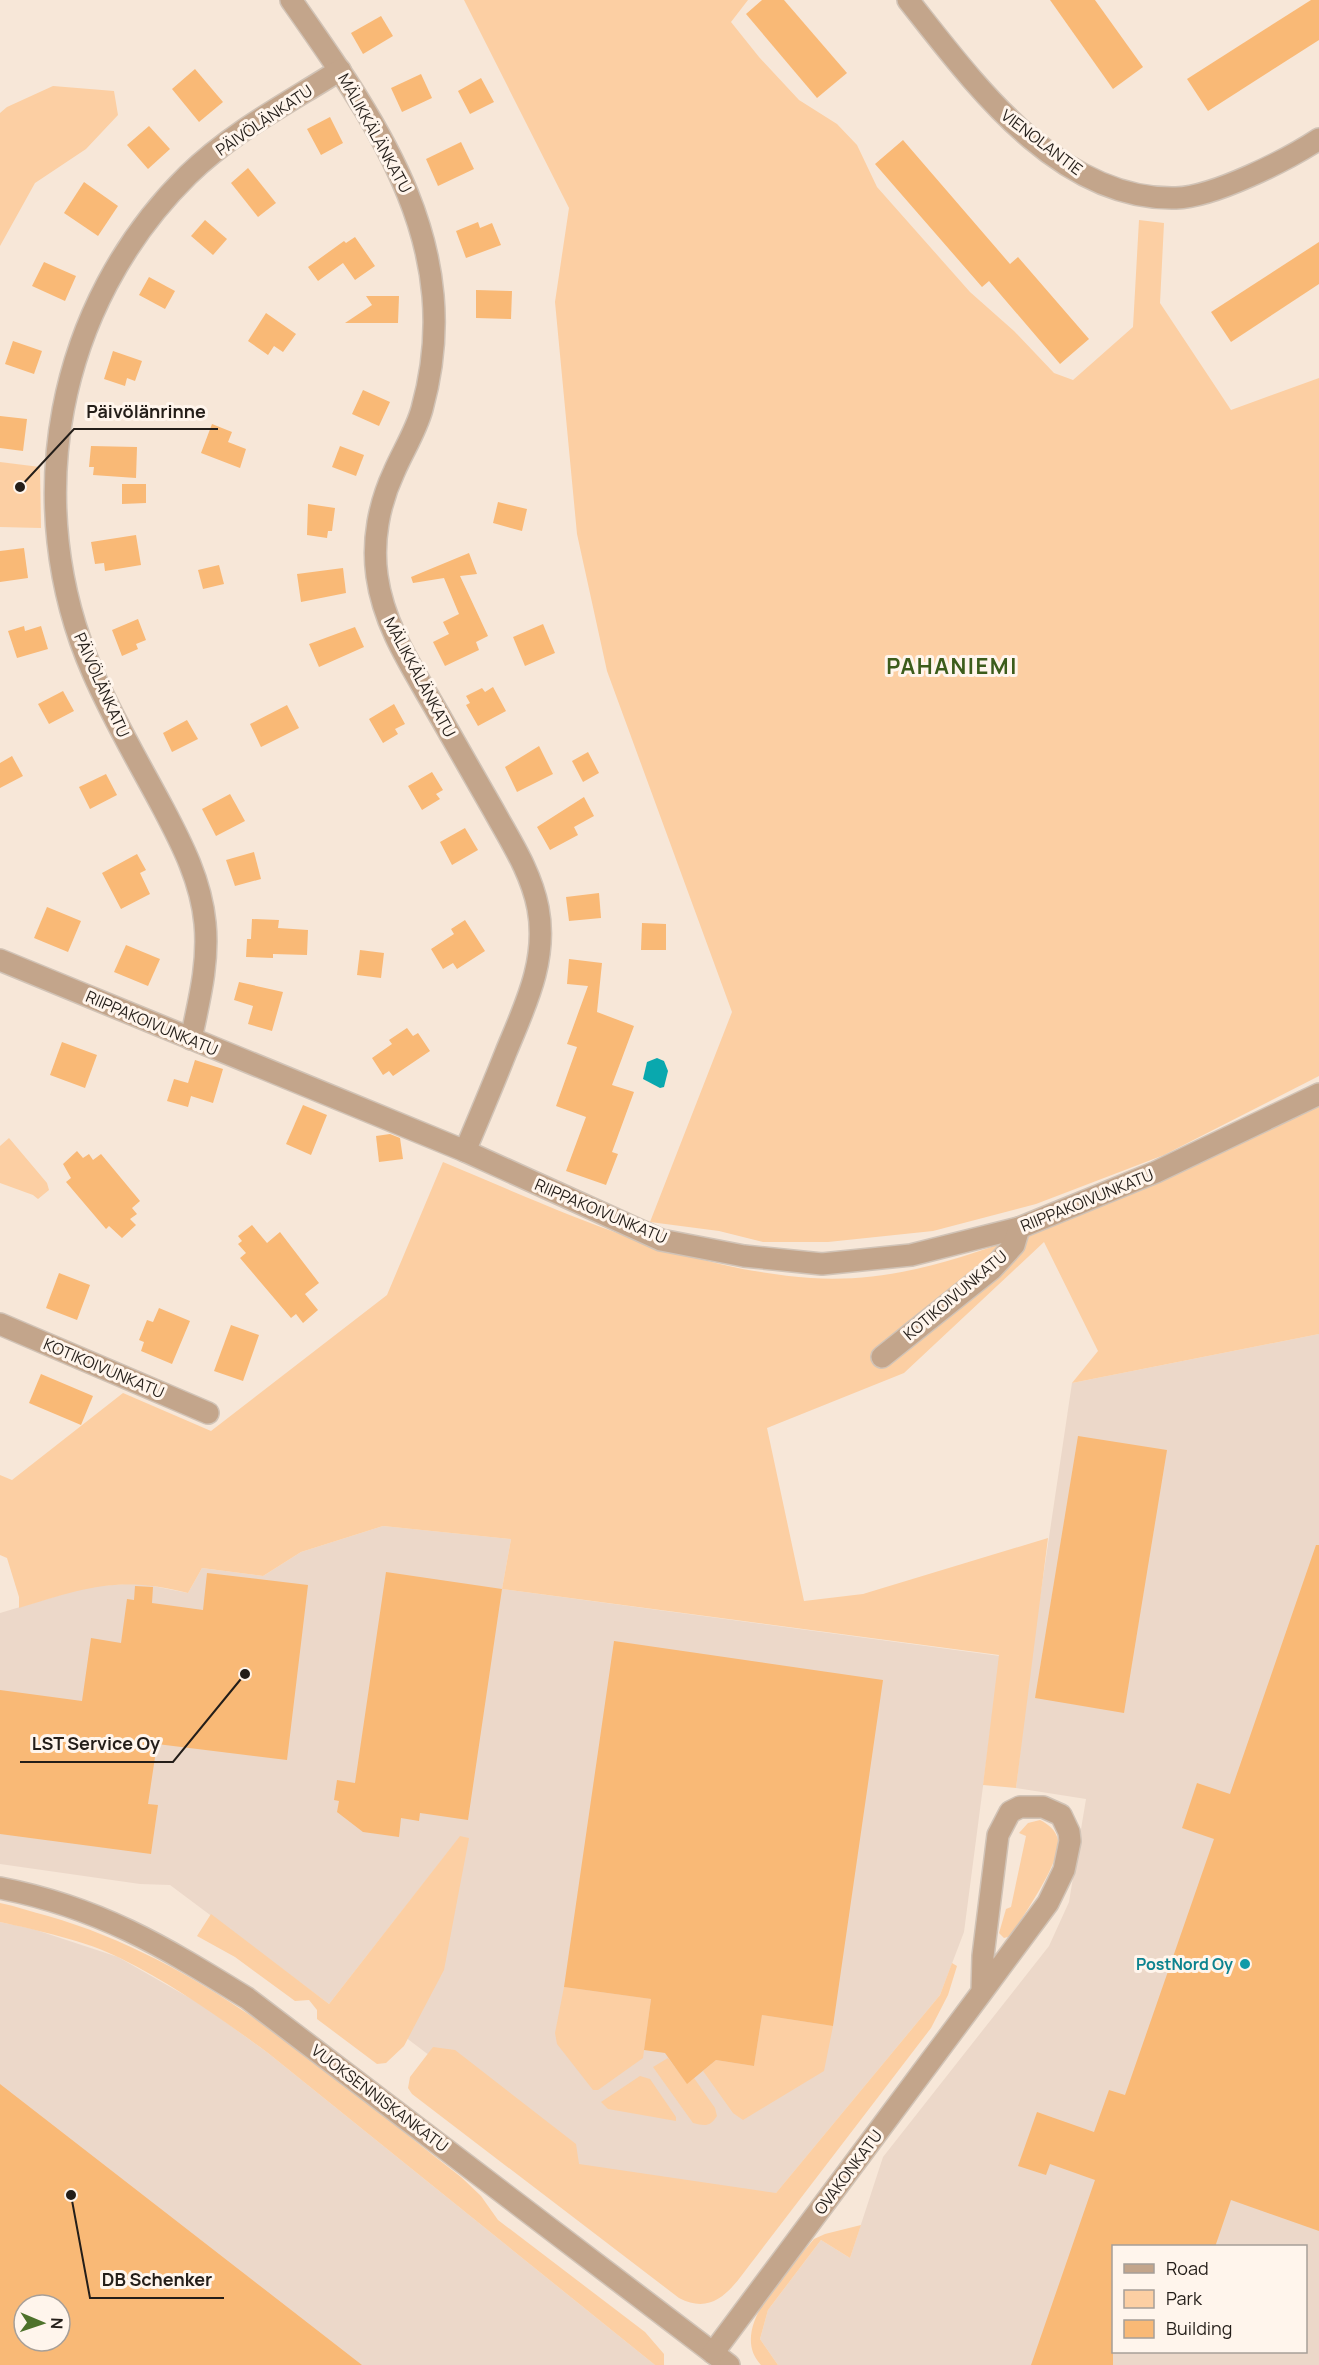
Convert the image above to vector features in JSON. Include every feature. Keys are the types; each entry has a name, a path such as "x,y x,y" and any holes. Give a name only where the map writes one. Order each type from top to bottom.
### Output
{"street":[{"name":"MÄLIKKÄLÄNKATU","path":"291,0 340,70 411,198 428,252 433,338 426,395 421,413 384,496 375,557 381,602 397,642 522,860 538,907 540,948 531,991 465,1151"},
{"name":"VIENOLANTIE","path":"908,0 1003,115 1069,166 1119,190 1178,198 1209,190 1255,173 1319,139"},
{"name":"PÄIVÖLÄNKATU","path":"191,1039 206,962 202,900 181,844 102,692 74,620 59,560 55,520 57,439 76,356 97,301 121,257 150,216 215,151 340,70"},
{"name":"RIIPPAKOIVUNKATU","path":"0,960 465,1151 661,1240 744,1256 822,1264 911,1255 1019,1228 1156,1172 1319,1094"},
{"name":"KOTIKOIVUNKATU","path":"882,1357 992,1269 1014,1245 1019,1228"},
{"name":"KOTIKOIVUNKATU","path":"0,1324 208,1413"},
{"name":"OVAKONKATU","path":"721,2359 1048,1903 1064,1870 1068,1855 1069,1832 1061,1815 1043,1807 1020,1807 1010,1812 998,1835 983,1956 982,1992"},
{"name":"VUOKSENNISKANKATU","path":"0,1888 107,1919 164,1947 247,1998 721,2359"}],"shaded area":[{"path":"1319,1334 1319,2365 778,2365 760,2339 768,2310 821,2240 850,2258 883,2157 1049,1946 1069,1902 1086,1799 1016,1788 1031,1658 1072,1383"},
{"path":"383,1526 511,1539 502,1589 1000,1656 964,1932 940,1995 753,2221 652,2224 384,2021 459,1838 329,2004 170,1885 140,1884 0,1864 0,1613 87,1587 138,1583 188,1593 202,1568 263,1576 301,1552"},
{"path":"0,1922 33,1929 118,1957 202,2005 268,2053 655,2365 0,2365"}],"green space":[{"path":"464,0 748,0 731,22 759,57 799,100 837,124 857,145 877,187 970,292 1014,331 1054,373 1073,380 1133,327 1139,220 1164,223 1160,303 1231,410 1319,378 1319,1076 1164,1155 1036,1204 933,1231 828,1242 763,1242 719,1231 650,1222 732,1012 607,671 577,534 555,302 569,208"},
{"path":"53,86 114,91 118,115 86,149 35,183 0,246 0,113 7,107"},
{"path":"0,462 40,467 41,528 0,527"},
{"path":"1319,1103 1319,1334 1072,1383 1098,1351 1044,1242 904,1373 767,1428 804,1601 863,1594 1048,1538 1016,1788 983,1785 999,1655 502,1589 511,1539 383,1526 301,1552 263,1576 202,1568 188,1593 142,1585 102,1586 19,1608 19,1597 7,1558 0,1555 0,1475 12,1480 123,1393 211,1431 387,1295 443,1162 577,1218 669,1250 716,1263 763,1272 811,1278 853,1278 895,1273 937,1264 1019,1237"},
{"path":"9,1138 47,1183 49,1190 38,1199 0,1183 0,1146"},
{"path":"1040,1820 1049,1825 1058,1840 1054,1862 1011,1936 1004,1938 999,1933 1006,1909 1011,1907 1026,1836 1019,1833 1028,1823"},
{"path":"460,1836 469,1838 444,1970 404,2046 386,2063 377,2064 317,2019 317,2010 309,2000 295,2001 235,1957 197,1936 211,1914 329,2004"},
{"path":"0,1903 48,1916 106,1936 162,1962 215,1993 266,2027 316,2063 461,2177 481,2196 498,2220 645,2332 664,2354 664,2365 655,2365 268,2053 214,2014 159,1979 107,1952 61,1937 0,1922"},
{"path":"952,1963 957,1966 948,1995 931,2028 740,2278 724,2295 704,2304 692,2303 679,2298 412,2094 408,2088 410,2077 433,2047 455,2050 576,2144 579,2164 776,2193 940,1995"},
{"path":"564,1987 651,1999 643,2058 598,2090 593,2090 557,2044 555,2033"},
{"path":"762,2015 833,2026 824,2071 743,2120 733,2113 703,2071 716,2060 754,2066"},
{"path":"668,2058 687,2083 694,2078 715,2108 717,2116 709,2124 693,2123 653,2067"},
{"path":"640,2076 650,2079 676,2117 676,2121 608,2109 601,2102"},
{"path":"861,2225 850,2258 821,2240 768,2310 760,2339 778,2365 761,2365 752,2350 751,2334 756,2317 778,2282 814,2239"}],"water":[{"path":"657,1058 664,1061 668,1071 664,1087 660,1088 643,1079 647,1062"}],"building":[{"path":"762,0 784,0 847,73 817,98 746,14"},
{"path":"1050,0 1095,0 1143,67 1113,89"},
{"path":"1311,0 1319,0 1319,40 1208,111 1187,79"},
{"path":"381,16 393,36 363,54 351,33"},
{"path":"195,69 223,102 199,122 172,89"},
{"path":"421,74 432,98 402,112 391,88"},
{"path":"481,78 494,102 470,114 458,91"},
{"path":"330,117 343,143 321,155 307,129"},
{"path":"149,126 170,149 148,169 127,145"},
{"path":"903,140 1010,264 1018,257 1089,339 1060,364 989,281 982,287 875,164"},
{"path":"461,142 474,169 438,186 426,159"},
{"path":"248,168 276,203 258,217 231,183"},
{"path":"84,182 118,206 98,236 64,213"},
{"path":"205,220 227,239 213,255 191,236"},
{"path":"478,222 480,228 492,223 501,245 466,258 456,231"},
{"path":"355,237 375,266 355,280 343,263 318,281 308,267 344,241 346,243"},
{"path":"1319,242 1319,284 1231,342 1211,312"},
{"path":"44,262 76,276 65,301 32,286"},
{"path":"149,277 175,291 165,309 139,295"},
{"path":"476,290 512,291 511,319 476,318"},
{"path":"366,296 399,296 398,323 345,323 372,305"},
{"path":"266,313 296,334 283,352 274,346 268,355 248,341"},
{"path":"13,341 42,351 34,374 5,364"},
{"path":"113,351 142,361 135,381 127,378 125,386 104,379"},
{"path":"363,390 390,402 379,426 352,414"},
{"path":"0,416 27,419 23,451 0,448"},
{"path":"212,424 232,432 228,442 246,449 240,468 201,453"},
{"path":"91,446 137,447 136,478 93,475 94,467 89,467"},
{"path":"340,446 364,455 356,476 332,467"},
{"path":"122,484 146,484 146,503 122,504"},
{"path":"498,502 527,509 522,531 493,523"},
{"path":"308,504 335,508 332,531 328,531 327,538 307,535"},
{"path":"136,535 141,565 105,571 104,563 95,564 91,542"},
{"path":"24,548 28,578 0,582 0,551"},
{"path":"469,553 477,574 460,576 488,636 476,642 479,650 445,666 433,642 449,634 443,622 459,614 444,578 413,583 411,577"},
{"path":"219,565 224,584 203,589 198,570"},
{"path":"343,568 346,593 301,602 297,574"},
{"path":"138,619 146,640 136,644 138,649 122,656 112,630"},
{"path":"543,624 555,653 525,666 513,637"},
{"path":"24,626 25,631 41,626 48,649 17,658 8,631"},
{"path":"355,627 364,647 319,667 309,644"},
{"path":"493,687 506,711 478,726 466,705 470,703 466,696 482,688 485,692"},
{"path":"63,691 74,711 49,724 38,704"},
{"path":"394,704 405,724 395,729 398,734 383,743 369,719"},
{"path":"287,705 299,728 261,747 250,724"},
{"path":"187,720 198,739 172,752 163,733"},
{"path":"539,746 553,774 517,792 505,767"},
{"path":"588,752 599,773 583,782 572,761"},
{"path":"12,756 23,776 0,788 0,763"},
{"path":"432,772 443,790 436,794 440,799 422,810 408,786"},
{"path":"106,774 117,795 90,809 79,787"},
{"path":"230,794 245,821 216,836 202,809"},
{"path":"584,797 594,816 574,827 578,835 550,850 537,827"},
{"path":"465,828 478,850 452,865 440,842"},
{"path":"254,852 261,879 235,886 226,860"},
{"path":"137,854 146,870 140,873 150,894 121,909 102,873"},
{"path":"599,893 601,918 569,921 566,897"},
{"path":"47,907 81,921 68,952 34,938"},
{"path":"252,919 279,920 278,928 308,930 307,955 273,954 273,958 246,957 247,939 251,939"},
{"path":"465,920 485,951 457,969 453,963 443,969 431,949 454,934 451,929"},
{"path":"642,923 666,924 666,950 641,950"},
{"path":"126,945 160,959 148,986 114,972"},
{"path":"360,950 384,953 381,978 357,975"},
{"path":"569,959 602,963 597,1012 634,1026 612,1085 634,1092 612,1152 618,1154 606,1185 566,1171 586,1117 556,1106 577,1047 567,1044 588,986 567,984"},
{"path":"239,982 283,992 272,1031 248,1024 253,1006 234,1000"},
{"path":"407,1028 413,1036 418,1033 430,1051 393,1076 389,1071 383,1075 372,1058 392,1044 389,1040"},
{"path":"62,1042 97,1055 85,1088 50,1075"},
{"path":"195,1060 223,1069 213,1103 191,1096 188,1107 167,1101 174,1079 188,1083"},
{"path":"303,1105 327,1115 311,1155 286,1144"},
{"path":"390,1134 400,1138 403,1159 379,1162 376,1136"},
{"path":"77,1151 83,1158 89,1154 93,1160 101,1154 140,1201 132,1208 137,1214 130,1219 136,1225 122,1238 109,1226 106,1229 66,1182 71,1178 63,1164"},
{"path":"252,1225 267,1243 280,1232 319,1283 305,1294 318,1310 303,1323 296,1314 291,1318 240,1258 246,1253 238,1244 242,1241 238,1236"},
{"path":"59,1273 90,1285 77,1320 46,1308"},
{"path":"159,1308 190,1321 172,1364 141,1351 144,1342 139,1340 147,1320 153,1322"},
{"path":"231,1325 259,1335 243,1381 214,1371"},
{"path":"41,1374 93,1396 81,1425 29,1403"},
{"path":"1078,1436 1167,1450 1124,1713 1035,1698"},
{"name":"PostNord Oy","path":"1316,1545 1319,1545 1319,2231 1231,2200 1216,2245 1112,2245 1113,2365 1031,2365 1095,2180 1050,2164 1046,2175 1018,2166 1037,2112 1094,2132 1109,2090 1125,2095 1214,1839 1182,1828 1197,1783 1230,1794"},
{"path":"386,1572 502,1589 468,1820 420,1813 419,1821 401,1818 399,1837 363,1832 337,1812 339,1801 334,1800 337,1780 355,1783"},
{"path":"207,1573 308,1585 287,1760 157,1744 148,1804 158,1805 151,1854 0,1834 0,1690 82,1701 91,1638 121,1643 127,1599 134,1600 135,1586 153,1587 152,1603 203,1610"},
{"path":"614,1641 883,1680 833,2026 762,2015 754,2066 716,2060 687,2084 665,2053 644,2050 651,1999 564,1987"},
{"path":"0,2084 362,2365 0,2365"}],"place":[{"name":"Päivölänrinne","path":"20,487"},
{"name":"LST Service Oy","path":"245,1674"},
{"name":"PostNord Oy","path":"1245,1964"},
{"name":"DB Schenker","path":"71,2195"}],"district":[{"name":"PAHANIEMI","path":"952,666"}]}
